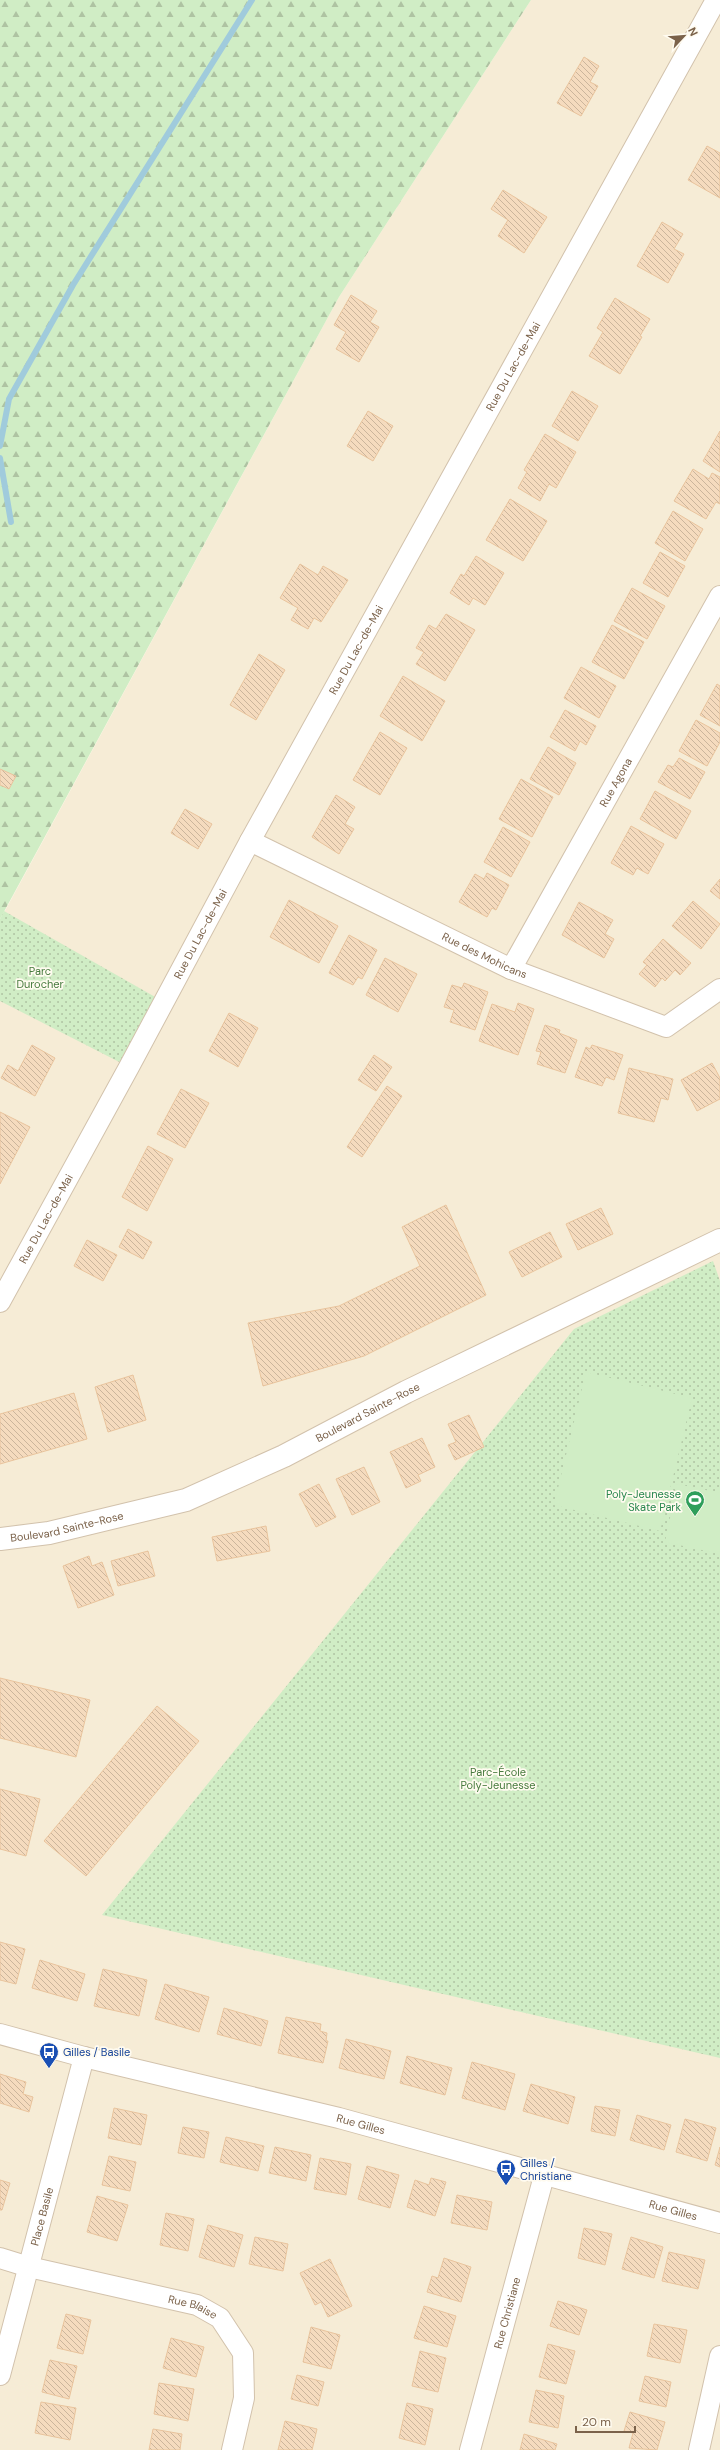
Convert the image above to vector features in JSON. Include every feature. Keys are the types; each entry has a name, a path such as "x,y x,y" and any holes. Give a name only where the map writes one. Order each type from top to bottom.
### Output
{"street":[{"name":"Rue Du Lac-de-Mai","path":"0,1302 129,1067 250,840 716,0"},
{"name":"Rue Agona","path":"511,969 720,596"},
{"name":"Rue des Mohicans","path":"250,840 511,969 666,1027 720,989"},
{"name":"Boulevard Sainte-Rose","path":"0,1539 49,1533 186,1500 284,1456 406,1392 720,1240"},
{"name":"Rue Gilles","path":"0,2034 84,2057 339,2118 544,2176 720,2223"},
{"name":"Place Basile","path":"0,2375 84,2057"},
{"name":"Rue Christiane","path":"470,2450 544,2176"},
{"name":"Rue Blaise","path":"0,2258 29,2267 197,2305 220,2318 243,2353 244,2398 232,2450"},
{"path":"699,2450 720,2356"}],"shaded area":[{"path":"531,0 720,0 720,2450 0,2450 0,920 339,297"}],"green space":[{"path":"0,0 531,0 339,297 0,919"},
{"name":"Parc Durocher","path":"4,911 164,1002 129,1067 0,1001 0,919"},
{"name":"Parc-École Poly-Jeunesse","path":"713,1261 720,1281 720,2058 102,1915 574,1329"},
{"path":"586,1372 692,1398 660,1531 554,1505"},
{"name":"Poly-Jeunesse Skate Park","path":"677,1484 720,1493 720,1554 665,1542"}],"building":[{"path":"584,57 599,66 590,82 598,86 581,116 557,103"},
{"path":"707,146 720,153 720,198 688,180"},
{"path":"503,190 547,217 524,253 498,236 508,220 491,209"},
{"path":"662,222 683,234 674,249 684,254 668,283 637,266"},
{"path":"351,295 377,311 370,322 379,327 359,362 336,349 346,332 334,325"},
{"path":"615,298 650,319 640,336 642,337 620,374 589,356 603,332 597,328"},
{"path":"572,391 598,406 578,441 552,426"},
{"path":"368,411 393,426 373,461 347,446"},
{"path":"720,431 720,472 703,461"},
{"path":"545,434 576,452 556,488 549,484 540,501 518,488 527,472 524,470"},
{"path":"693,469 709,479 712,473 720,477 720,504 716,502 706,519 674,501"},
{"path":"510,499 547,521 523,561 486,540"},
{"path":"673,511 703,529 685,561 655,543"},
{"path":"660,552 685,566 668,597 643,583"},
{"path":"476,556 504,573 485,605 473,598 469,605 450,593 461,574 464,576"},
{"path":"300,564 318,575 323,566 348,580 321,622 314,618 308,629 291,620 298,608 280,598"},
{"path":"632,588 665,606 647,639 614,621"},
{"path":"446,614 475,630 445,681 416,664 424,652 416,648 429,625 436,629"},
{"path":"612,625 644,642 624,679 592,662"},
{"path":"259,654 285,670 256,720 230,705"},
{"path":"581,667 616,686 599,718 564,698"},
{"path":"403,676 445,701 422,741 380,716"},
{"path":"717,684 720,686 720,726 700,715"},
{"path":"565,710 596,726 586,745 580,741 575,751 550,737"},
{"path":"696,720 720,733 720,742 707,766 679,751"},
{"path":"380,732 407,748 380,795 353,780"},
{"path":"548,747 576,763 559,795 530,779"},
{"path":"679,758 705,772 690,799 658,782 668,765 673,767"},
{"path":"0,769 16,776 9,789 0,785"},
{"path":"521,779 553,797 532,837 499,819"},
{"path":"655,791 691,811 676,839 640,819"},
{"path":"336,795 355,807 345,824 354,829 339,854 312,837"},
{"path":"185,809 212,824 198,849 171,833"},
{"path":"631,826 664,844 648,874 637,868 633,875 611,863"},
{"path":"503,827 530,842 511,877 484,862"},
{"path":"487,873 509,885 496,910 492,908 487,917 459,902 475,874 484,879"},
{"path":"720,879 720,899 710,891"},
{"path":"289,900 338,926 319,963 270,937"},
{"path":"693,901 720,924 701,949 672,926"},
{"path":"579,902 613,920 605,934 614,939 604,958 562,935"},
{"path":"349,935 377,950 362,979 358,977 353,985 329,973"},
{"path":"663,939 691,963 680,975 675,970 665,981 662,978 655,987 639,974 647,965 643,962"},
{"path":"385,958 417,974 398,1012 366,995"},
{"path":"464,983 488,992 475,1030 450,1022 454,1010 444,1007 452,985 462,988"},
{"path":"518,1003 534,1009 518,1055 479,1041 492,1004 515,1012"},
{"path":"229,1013 258,1028 238,1067 209,1051"},
{"path":"545,1025 560,1030 559,1033 577,1040 565,1073 537,1064 541,1052 536,1051"},
{"path":"32,1045 55,1058 35,1096 1,1078 8,1065 18,1071"},
{"path":"592,1045 623,1055 614,1080 606,1077 602,1086 575,1077 586,1047 590,1049"},
{"path":"374,1055 392,1067 376,1091 358,1080"},
{"path":"712,1063 720,1078 720,1099 697,1111 681,1080"},
{"path":"629,1068 673,1079 668,1100 661,1098 654,1122 618,1113"},
{"path":"387,1086 402,1096 362,1157 347,1147"},
{"path":"181,1089 209,1103 185,1148 157,1134"},
{"path":"0,1112 30,1127 0,1184"},
{"path":"148,1146 173,1159 147,1211 122,1197"},
{"path":"446,1205 486,1295 364,1356 263,1386 248,1323 339,1306 420,1266 402,1227"},
{"path":"601,1208 613,1234 578,1250 566,1224"},
{"path":"128,1229 152,1242 143,1259 119,1247"},
{"path":"550,1232 562,1257 522,1277 509,1252"},
{"path":"87,1240 117,1255 103,1281 74,1266"},
{"path":"133,1375 146,1420 108,1432 95,1387"},
{"path":"74,1393 87,1439 0,1464 0,1414"},
{"path":"469,1415 484,1447 455,1460 448,1445 456,1442 448,1424"},
{"path":"422,1438 435,1467 418,1475 421,1481 406,1488 390,1452"},
{"path":"364,1467 380,1502 352,1515 336,1479"},
{"path":"319,1484 336,1517 316,1527 299,1494"},
{"path":"266,1526 270,1551 217,1561 212,1537"},
{"path":"148,1551 155,1576 118,1586 111,1561"},
{"path":"89,1556 92,1566 102,1562 114,1595 78,1608 63,1566"},
{"path":"0,1678 90,1700 76,1757 0,1738"},
{"path":"157,1706 199,1741 86,1876 44,1841"},
{"path":"0,1789 40,1799 26,1856 0,1849"},
{"path":"0,1942 25,1949 16,1984 0,1980"},
{"path":"40,1960 85,1974 77,2001 32,1988"},
{"path":"103,1969 147,1980 139,2016 94,2006"},
{"path":"165,1984 209,1997 199,2032 155,2019"},
{"path":"224,2008 268,2021 261,2046 217,2034"},
{"path":"286,2017 321,2024 320,2031 327,2033 326,2041 328,2041 323,2063 278,2053"},
{"path":"346,2039 391,2051 384,2079 339,2068"},
{"path":"407,2056 452,2068 445,2095 400,2083"},
{"path":"472,2062 515,2074 505,2110 462,2098"},
{"path":"0,2074 26,2082 23,2094 33,2097 29,2112 0,2103"},
{"path":"531,2084 575,2097 568,2124 523,2111"},
{"path":"595,2106 620,2110 615,2136 591,2131"},
{"path":"114,2108 147,2115 141,2145 108,2138"},
{"path":"637,2115 671,2125 664,2150 630,2140"},
{"path":"685,2119 716,2128 707,2161 676,2152"},
{"path":"183,2127 209,2132 204,2158 178,2153"},
{"path":"226,2137 264,2146 258,2171 220,2162"},
{"path":"275,2147 311,2155 306,2181 269,2173"},
{"path":"720,2147 720,2167 715,2165"},
{"path":"109,2156 136,2162 130,2191 102,2185"},
{"path":"320,2158 351,2164 346,2195 314,2189"},
{"path":"367,2166 399,2175 390,2208 358,2199"},
{"path":"431,2178 446,2182 435,2216 407,2207 415,2180 429,2185"},
{"path":"0,2180 10,2183 2,2210 0,2210"},
{"path":"457,2195 492,2202 487,2230 451,2223"},
{"path":"97,2196 128,2205 117,2241 87,2232"},
{"path":"166,2213 194,2219 188,2251 160,2245"},
{"path":"208,2225 243,2235 234,2267 199,2257"},
{"path":"584,2228 612,2234 605,2265 578,2258"},
{"path":"255,2237 288,2244 283,2271 249,2264"},
{"path":"631,2237 663,2247 654,2278 622,2269"},
{"path":"669,2252 705,2260 698,2289 662,2281"},
{"path":"444,2258 471,2267 461,2302 427,2292 432,2276 438,2278"},
{"path":"330,2259 352,2306 328,2317 321,2302 315,2305 300,2273"},
{"path":"558,2301 587,2310 579,2335 550,2326"},
{"path":"424,2306 456,2316 447,2347 414,2338"},
{"path":"66,2314 91,2320 83,2354 57,2348"},
{"path":"654,2324 687,2330 680,2363 647,2356"},
{"path":"311,2327 340,2335 331,2369 303,2362"},
{"path":"171,2338 204,2347 196,2377 163,2368"},
{"path":"548,2344 575,2351 566,2384 539,2377"},
{"path":"420,2351 446,2358 438,2392 412,2386"},
{"path":"50,2360 77,2366 69,2399 42,2392"},
{"path":"297,2375 324,2382 318,2406 291,2399"},
{"path":"645,2376 671,2382 666,2407 639,2401"},
{"path":"159,2383 194,2389 188,2421 154,2414"},
{"path":"536,2390 564,2396 558,2428 529,2422"},
{"path":"41,2402 76,2408 70,2440 35,2433"},
{"path":"407,2403 433,2409 425,2445 399,2438"},
{"path":"630,2412 665,2422 657,2450 629,2448 633,2433 624,2431"},
{"path":"285,2421 317,2429 312,2450 278,2450"},
{"path":"153,2429 182,2434 180,2450 149,2450"},
{"path":"524,2434 557,2444 555,2450 520,2450"}],"waterway":[{"path":"0,446 9,399 73,285 252,0"},
{"path":"0,458 11,522"}],"place":[{"name":"Poly-Jeunesse Skate Park","path":"695,1517"},
{"name":"Gilles / Basile","path":"49,2069"},
{"name":"Gilles / Christiane","path":"506,2186"}]}
